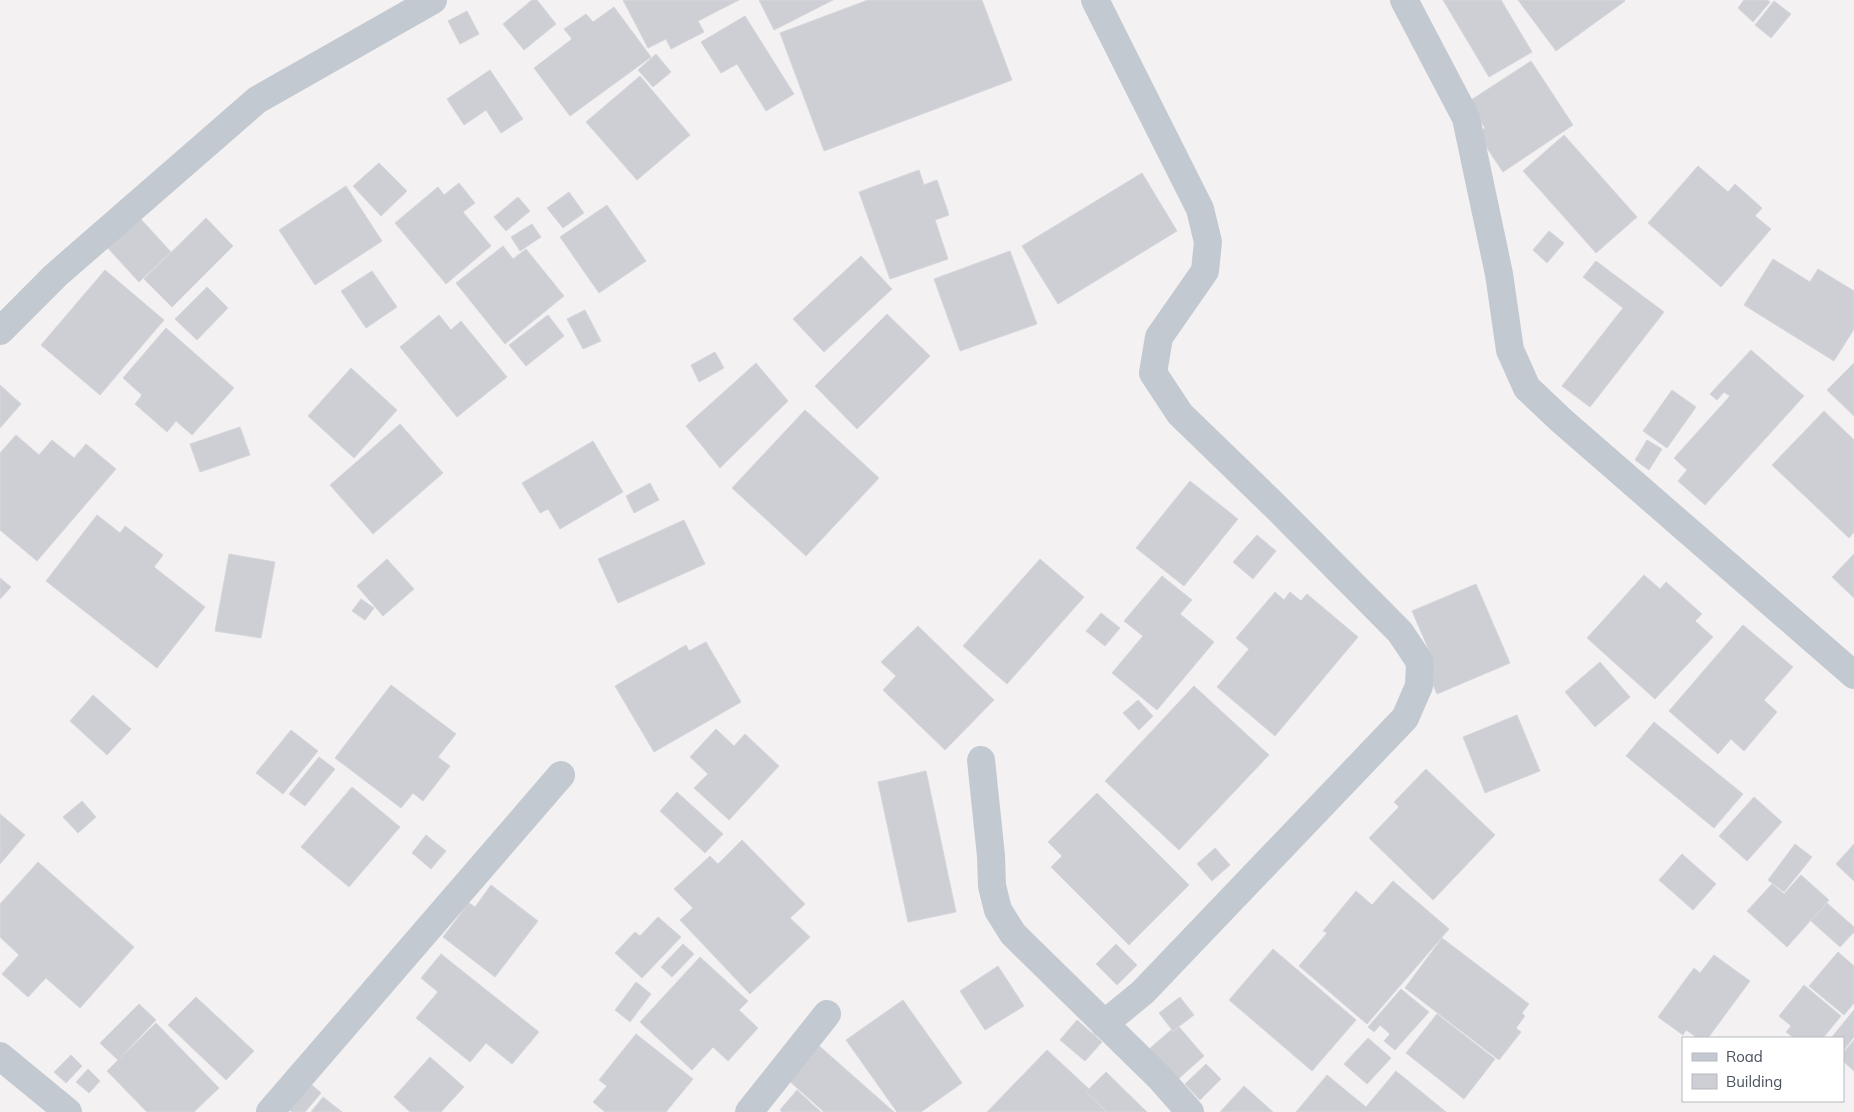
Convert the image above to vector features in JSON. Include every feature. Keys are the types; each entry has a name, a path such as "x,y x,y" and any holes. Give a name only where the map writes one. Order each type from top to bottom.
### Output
{"street":[{"path":"0,330 56,275 256,100 433,0"},
{"path":"1095,0 1200,209 1208,242 1205,271 1158,337 1153,373 1180,414 1276,506 1400,632 1420,662 1420,686 1405,718 1143,992 1104,1024"},
{"path":"1404,0 1466,118 1499,274 1510,350 1527,388 1562,421 1854,676"},
{"path":"981,760 991,856 992,886 998,910 1013,934 1160,1078 1190,1112"},
{"path":"270,1112 561,775"},
{"path":"749,1112 827,1014"},
{"path":"0,1056 68,1112"}],"building":[{"path":"532,0 537,0 556,24 524,50 503,24"},
{"path":"623,0 739,0 698,21 704,32 671,49 666,39 648,48"},
{"path":"759,0 833,0 774,30"},
{"path":"868,0 982,0 1012,80 824,151 780,33"},
{"path":"1443,0 1501,0 1532,52 1489,77"},
{"path":"1518,0 1624,0 1625,1 1556,51"},
{"path":"1744,0 1767,0 1770,2 1753,22 1738,8"},
{"path":"1774,1 1791,14 1771,38 1755,25"},
{"path":"614,7 651,57 570,116 534,68 572,39 564,29 586,14 593,22"},
{"path":"467,11 479,34 460,44 448,21"},
{"path":"745,16 794,94 766,111 737,64 721,73 701,42"},
{"path":"656,54 671,72 653,87 638,70"},
{"path":"1531,61 1573,125 1503,172 1477,133 1485,128 1468,102"},
{"path":"490,70 523,119 501,133 486,110 464,125 447,99"},
{"path":"640,76 690,135 637,180 586,122"},
{"path":"1564,135 1637,217 1596,253 1523,171"},
{"path":"379,163 407,191 381,216 353,186"},
{"path":"1698,166 1728,192 1735,184 1762,208 1755,216 1771,229 1721,287 1648,223"},
{"path":"919,170 924,185 937,180 949,215 935,220 948,259 890,279 859,192"},
{"path":"1142,173 1177,231 1058,304 1022,246"},
{"path":"459,183 475,203 463,212 491,246 446,284 395,223 438,187 444,195"},
{"path":"346,186 382,241 315,285 279,230"},
{"path":"569,192 584,213 563,228 547,208"},
{"path":"518,197 530,211 506,231 494,217"},
{"path":"607,205 646,261 599,293 560,237"},
{"path":"137,215 171,252 139,282 105,245"},
{"path":"206,218 233,246 172,307 144,279"},
{"path":"532,224 541,237 520,251 511,237"},
{"path":"1549,231 1564,243 1547,263 1533,250"},
{"path":"503,246 513,259 526,249 564,296 505,344 456,283"},
{"path":"1010,251 1037,324 960,351 934,279"},
{"path":"861,256 892,289 824,352 793,319"},
{"path":"1773,259 1810,282 1818,269 1854,291 1854,329 1834,361 1744,305"},
{"path":"1596,261 1664,312 1590,407 1562,386 1623,308 1583,277"},
{"path":"105,270 164,320 100,395 41,345"},
{"path":"372,271 397,307 366,328 341,291"},
{"path":"207,287 228,308 197,340 175,319"},
{"path":"585,310 601,341 583,349 567,319"},
{"path":"887,314 930,356 857,429 815,386"},
{"path":"439,315 451,330 461,321 507,377 457,417 400,347"},
{"path":"548,315 564,336 526,366 509,345"},
{"path":"166,328 234,388 192,435 176,421 167,432 135,404 142,395 123,378"},
{"path":"1751,350 1804,396 1705,505 1678,481 1687,470 1674,458 1730,396 1724,392 1717,400 1710,394"},
{"path":"715,352 724,368 699,382 691,365"},
{"path":"756,363 788,401 720,468 686,426"},
{"path":"1854,363 1854,416 1827,390"},
{"path":"351,368 397,410 354,458 308,416"},
{"path":"0,385 21,404 0,428"},
{"path":"1672,390 1696,407 1667,448 1643,431"},
{"path":"805,410 879,478 806,556 732,488"},
{"path":"1824,411 1854,440 1854,532 1849,538 1772,465"},
{"path":"400,424 443,473 373,534 330,485"},
{"path":"240,427 250,455 200,472 190,444"},
{"path":"16,435 39,455 52,440 74,458 86,444 116,469 37,561 0,530 0,453"},
{"path":"1647,440 1662,449 1649,470 1635,460"},
{"path":"593,441 623,492 560,529 548,509 540,513 522,483"},
{"path":"1190,481 1238,519 1184,586 1136,548"},
{"path":"650,483 659,500 634,513 626,496"},
{"path":"97,515 120,533 125,526 163,555 154,567 205,607 157,668 46,581"},
{"path":"684,520 705,564 618,603 598,559"},
{"path":"1257,535 1276,551 1253,579 1233,562"},
{"path":"229,554 275,562 261,638 215,631"},
{"path":"1854,554 1854,598 1832,577"},
{"path":"387,559 414,589 383,616 357,586"},
{"path":"1040,559 1084,597 1007,684 963,646"},
{"path":"1644,575 1660,589 1666,582 1702,614 1695,621 1713,637 1655,699 1587,638"},
{"path":"1162,576 1192,600 1180,614 1214,642 1157,710 1112,673 1143,636 1124,621"},
{"path":"0,578 11,587 0,599"},
{"path":"1476,584 1510,663 1437,694 1426,667 1435,664 1412,611"},
{"path":"1275,592 1284,600 1290,592 1301,601 1307,594 1358,637 1275,736 1217,687 1249,649 1236,638"},
{"path":"361,599 374,608 365,620 352,611"},
{"path":"1101,613 1120,628 1105,646 1086,631"},
{"path":"1743,625 1793,667 1764,700 1777,712 1744,751 1731,739 1718,754 1669,711"},
{"path":"918,626 994,700 945,750 883,690 896,676 881,662"},
{"path":"706,642 741,702 654,752 615,686 686,645 689,651"},
{"path":"1600,662 1630,697 1595,727 1565,692"},
{"path":"391,685 456,734 438,757 450,766 423,801 413,793 401,808 335,758"},
{"path":"1194,686 1269,755 1179,850 1105,781"},
{"path":"93,695 131,729 107,755 70,721"},
{"path":"1138,700 1153,716 1139,730 1123,713"},
{"path":"1517,715 1540,771 1485,793 1463,737"},
{"path":"1654,722 1743,794 1714,828 1626,756"},
{"path":"716,729 734,746 745,734 779,766 729,820 694,788 708,774 690,757"},
{"path":"291,730 318,751 283,794 256,773"},
{"path":"319,757 335,769 305,806 289,794"},
{"path":"1426,769 1495,835 1433,900 1369,838 1399,807 1394,802"},
{"path":"926,771 956,912 908,922 878,782"},
{"path":"352,787 400,827 349,887 301,847"},
{"path":"677,792 723,834 705,853 660,811"},
{"path":"1097,793 1189,885 1129,945 1051,867 1062,856 1048,842"},
{"path":"1754,797 1782,822 1747,861 1719,836"},
{"path":"82,801 96,817 78,833 63,817"},
{"path":"0,814 25,835 0,864"},
{"path":"426,835 446,851 431,869 412,853"},
{"path":"742,840 805,904 790,918 810,937 750,994 680,920 693,908 674,889 710,856 718,864"},
{"path":"1795,844 1812,857 1784,892 1768,880"},
{"path":"1854,844 1854,881 1836,864"},
{"path":"1215,848 1230,865 1212,881 1197,864"},
{"path":"1682,854 1716,884 1693,910 1659,880"},
{"path":"38,862 134,947 80,1008 46,978 28,997 2,974 19,955 0,937 0,904"},
{"path":"1801,875 1829,900 1787,947 1747,911 1772,884 1784,894"},
{"path":"1393,881 1449,929 1367,1024 1299,966 1327,933 1323,931 1356,891 1372,905"},
{"path":"491,885 538,921 495,977 443,937 469,903 475,907"},
{"path":"1827,903 1854,927 1854,932 1840,947 1811,921"},
{"path":"658,917 681,937 642,978 615,953 635,932 640,936"},
{"path":"1442,938 1529,1004 1522,1013 1525,1016 1516,1028 1521,1032 1499,1060 1405,988"},
{"path":"683,944 694,954 672,977 661,967"},
{"path":"1116,944 1137,965 1117,985 1096,964"},
{"path":"1273,949 1356,1020 1312,1071 1229,1000"},
{"path":"1838,952 1854,966 1854,1003 1844,1015 1809,986"},
{"path":"441,954 539,1032 512,1064 486,1043 470,1062 416,1018 438,992 421,978"},
{"path":"1714,955 1750,981 1709,1037 1694,1037 1686,1030 1683,1035 1658,1017 1694,968 1700,973"},
{"path":"700,957 748,1001 739,1010 758,1028 728,1061 713,1047 692,1070 640,1022"},
{"path":"998,966 1024,1006 985,1030 960,991"},
{"path":"636,982 651,994 630,1022 615,1010"},
{"path":"1804,985 1841,1016 1824,1037 1793,1037 1786,1032 1791,1026 1779,1016"},
{"path":"1401,989 1429,1012 1395,1050 1384,1041 1390,1034 1380,1025 1374,1032 1368,1027"},
{"path":"196,997 254,1051 226,1080 168,1025"},
{"path":"1180,997 1194,1015 1173,1031 1159,1013"},
{"path":"903,1000 962,1083 921,1112 897,1112 846,1040"},
{"path":"139,1004 156,1020 118,1060 100,1043"},
{"path":"1854,1010 1854,1037 1844,1050 1844,1037 1832,1037"},
{"path":"1437,1014 1495,1059 1464,1099 1406,1053"},
{"path":"1077,1020 1102,1042 1085,1061 1060,1040"},
{"path":"156,1023 219,1088 194,1112 147,1112 107,1071"},
{"path":"1179,1027 1204,1056 1176,1081 1148,1050 1171,1030 1173,1032"},
{"path":"636,1034 693,1079 666,1112 605,1112 593,1102 607,1086 599,1080"},
{"path":"1368,1038 1391,1058 1367,1084 1344,1064"},
{"path":"1854,1040 1854,1071 1844,1062 1844,1052"},
{"path":"817,1044 894,1112 824,1112 787,1079"},
{"path":"1047,1050 1089,1089 1086,1092 1106,1112 987,1112"},
{"path":"71,1055 82,1066 66,1083 54,1072"},
{"path":"430,1057 464,1087 441,1112 410,1112 394,1097"},
{"path":"1206,1064 1221,1079 1200,1100 1185,1084"},
{"path":"88,1069 100,1081 89,1093 76,1082"},
{"path":"1396,1071 1446,1112 1296,1112 1327,1075 1366,1107"},
{"path":"1106,1072 1147,1112 1107,1112 1086,1092"},
{"path":"306,1080 321,1093 305,1112 292,1112 285,1106"},
{"path":"1244,1086 1273,1112 1220,1112"},
{"path":"797,1090 821,1112 782,1112 780,1110"},
{"path":"323,1097 342,1112 311,1112"}]}
